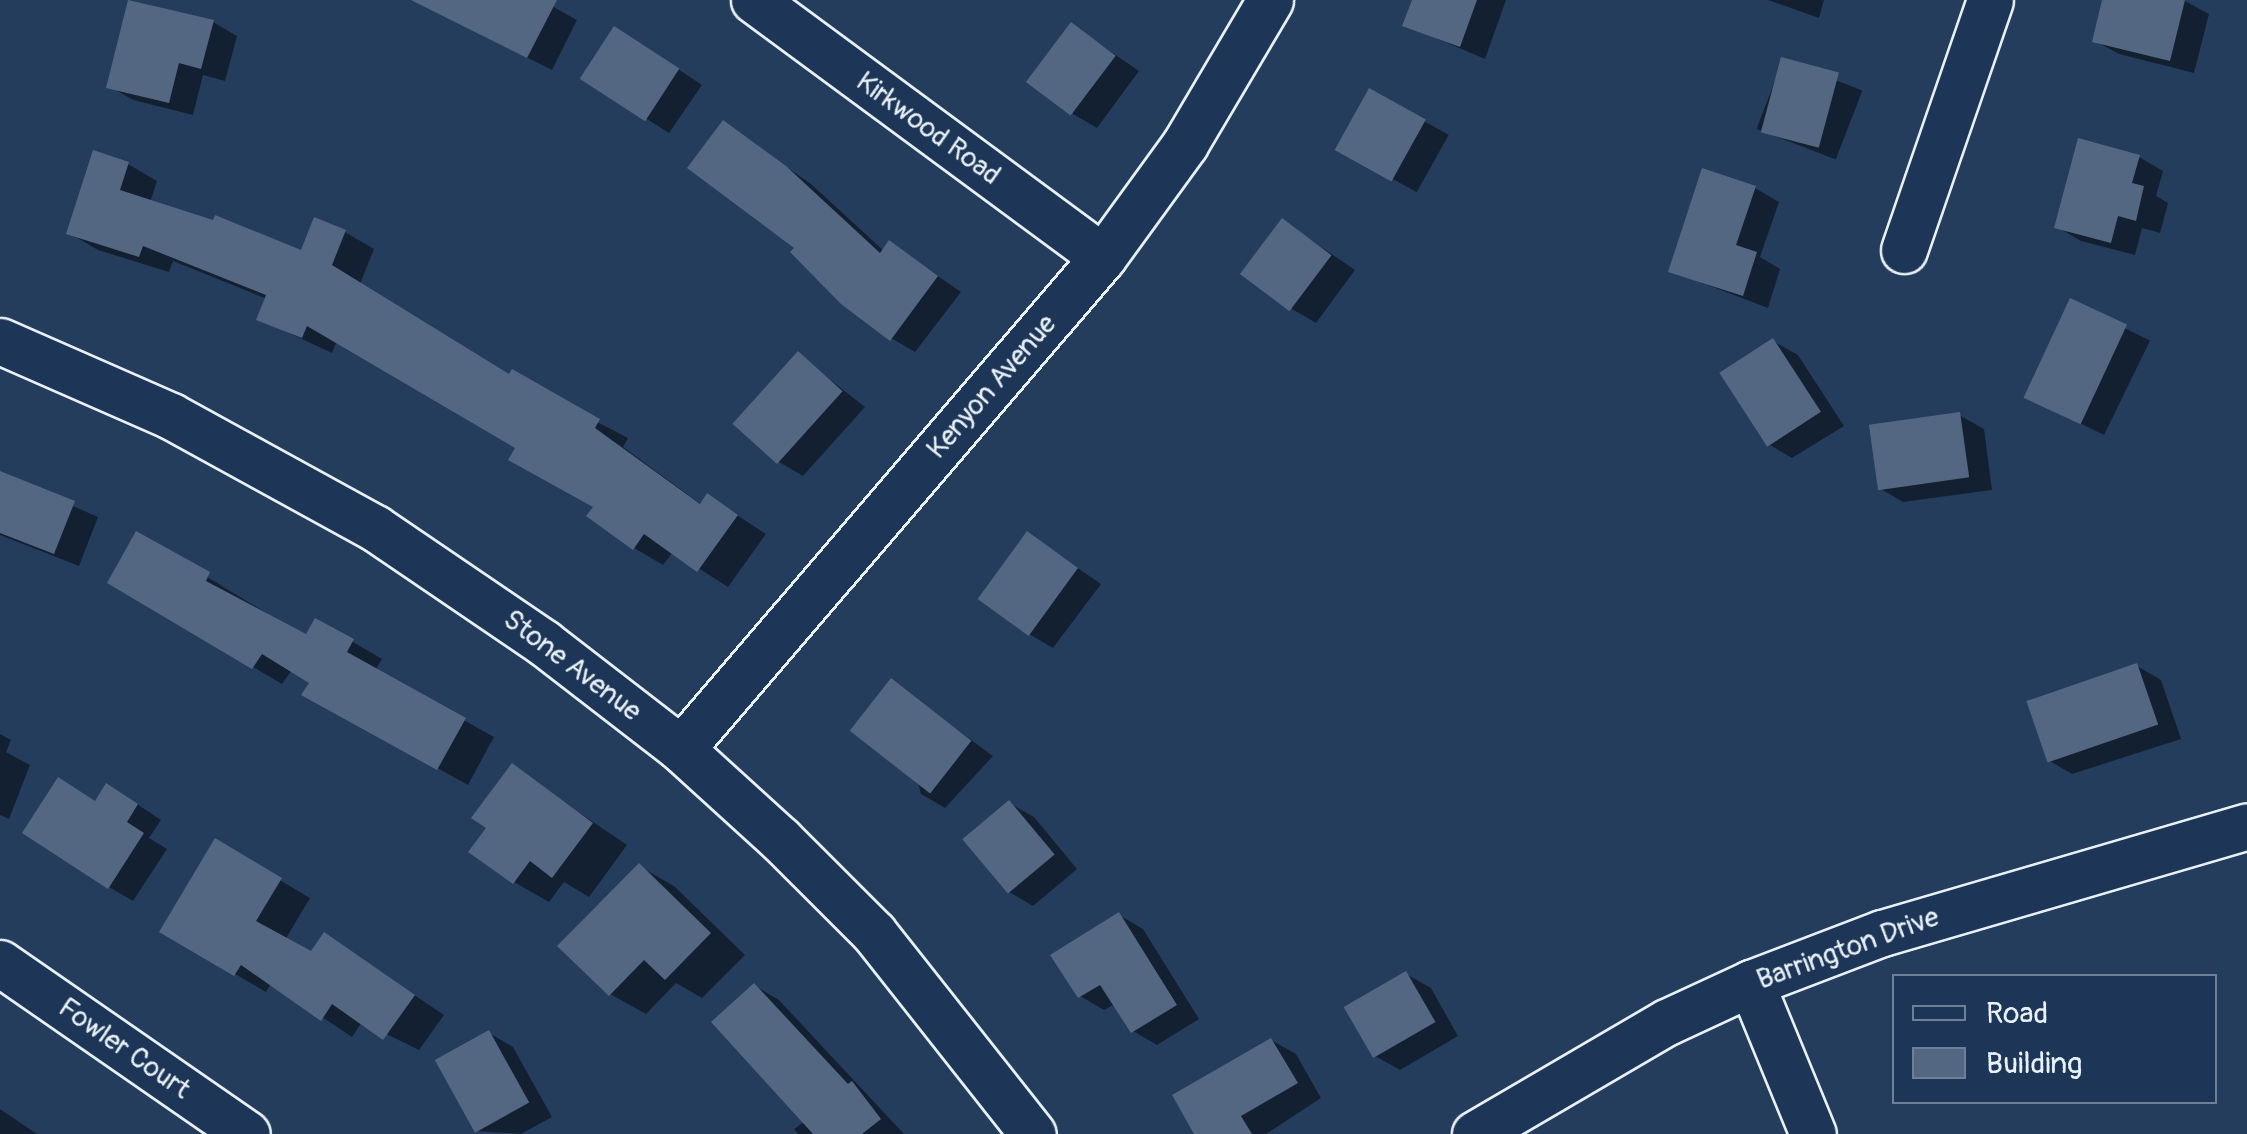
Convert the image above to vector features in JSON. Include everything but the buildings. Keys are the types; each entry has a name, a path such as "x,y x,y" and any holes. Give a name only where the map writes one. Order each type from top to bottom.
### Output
{"street":[{"name":"Kirkwood Road","path":"754,0 1103,258"},
{"name":"Kenyon Avenue","path":"681,749 1103,258 1184,144 1270,0"},
{"path":"1904,250 1990,0"},
{"name":"Stone Avenue","path":"0,341 171,416 375,528 544,643 681,749 874,933 1033,1134"},
{"name":"Barrington Drive","path":"1475,1134 1651,1031 1751,982 1882,933 2247,826"},
{"name":"Fowler Court","path":"0,964 247,1134"},
{"path":"1751,982 1814,1134"}]}
